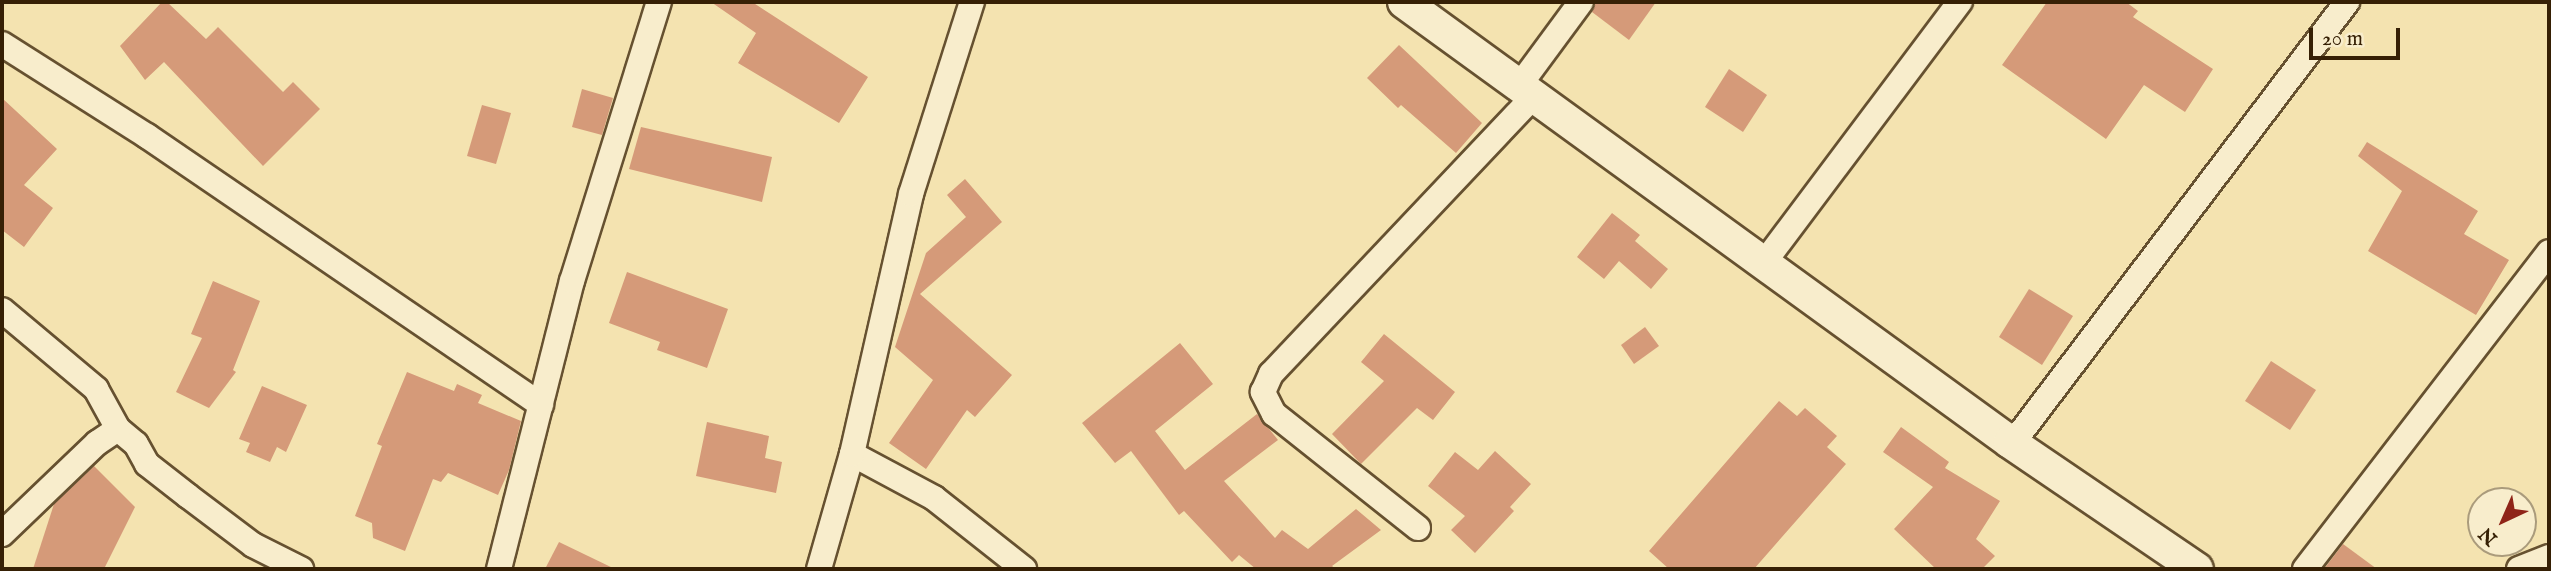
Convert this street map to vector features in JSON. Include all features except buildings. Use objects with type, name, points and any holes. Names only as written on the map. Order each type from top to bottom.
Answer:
[{"type":"street","points":[[499,569],[572,281],[659,2]]},
{"type":"street","points":[[819,569],[852,454],[911,194],[972,2]]},
{"type":"street","points":[[1404,2],[2012,444],[2197,569]]},
{"type":"street","points":[[1418,528],[1274,414],[1263,392],[1271,374],[1527,91],[1581,2]]},
{"type":"street","points":[[1763,264],[1960,2]]},
{"type":"street","points":[[2012,444],[2347,2]]},
{"type":"street","points":[[2,44],[147,136],[541,405]]},
{"type":"street","points":[[2305,569],[2549,252]]},
{"type":"street","points":[[2,310],[96,389],[118,429],[136,444],[147,464],[253,545],[301,569]]},
{"type":"street","points":[[2,534],[97,443],[118,429]]},
{"type":"street","points":[[852,454],[934,498],[1024,569]]},
{"type":"street","points":[[2519,569],[2549,557]]}]
